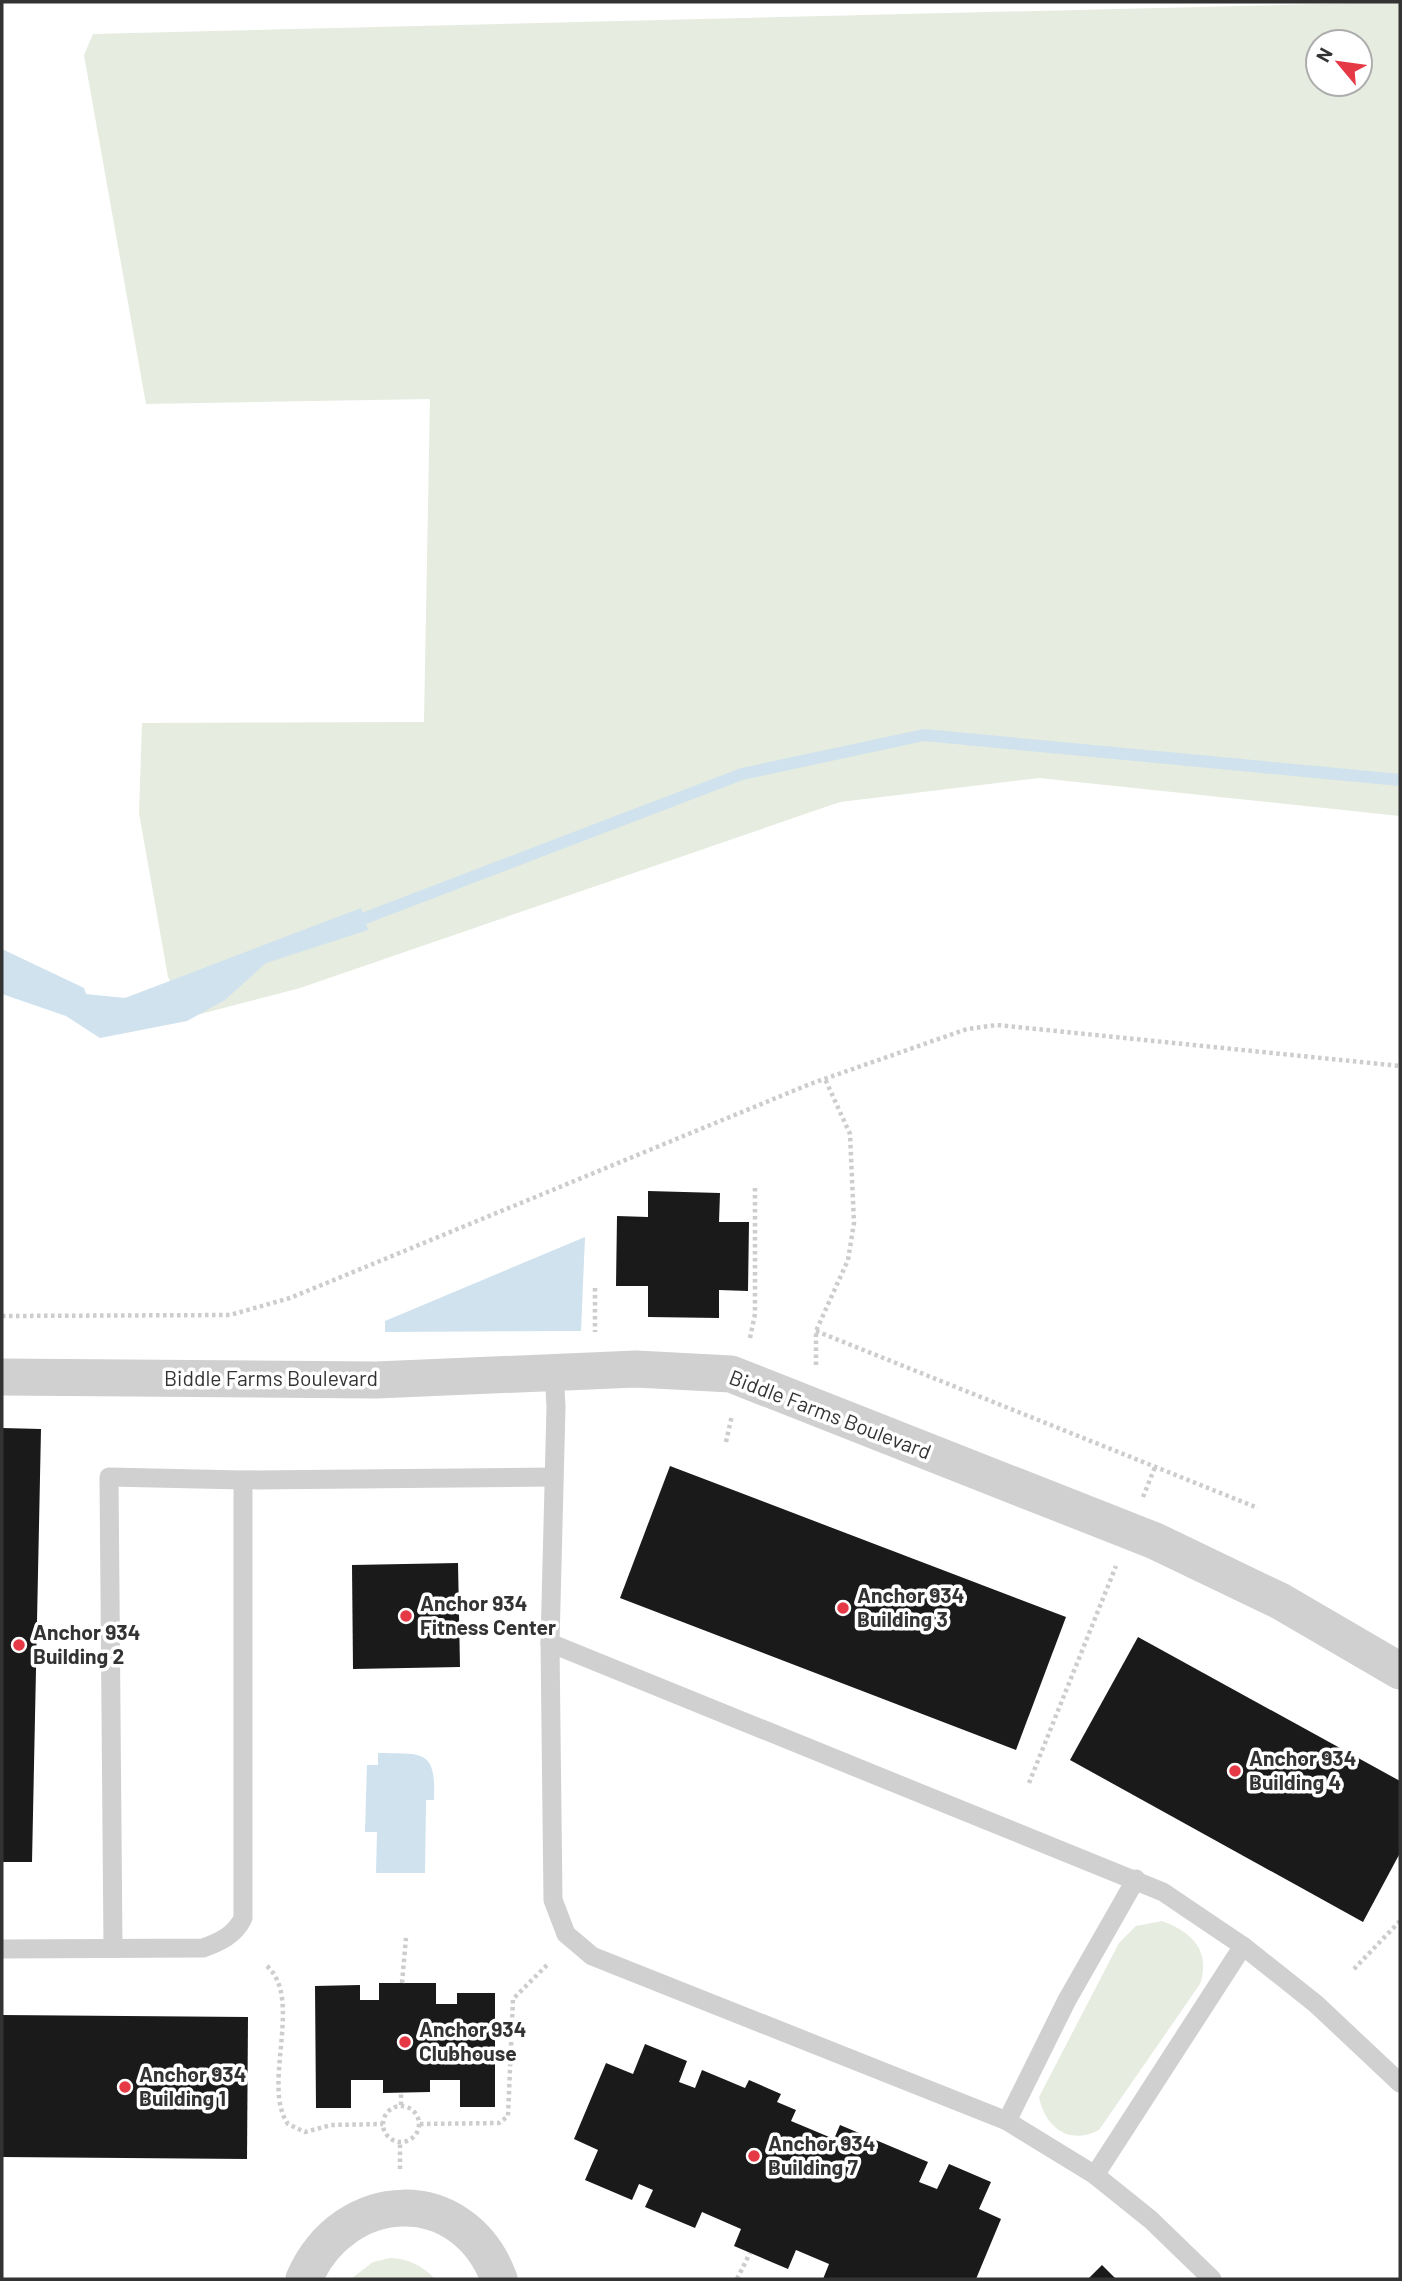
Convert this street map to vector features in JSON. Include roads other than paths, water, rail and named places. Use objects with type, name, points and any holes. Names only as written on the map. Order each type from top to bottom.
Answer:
[{"type":"street","name":"Biddle Farms Boulevard","points":[[2,1377],[376,1380],[554,1370],[689,1370],[731,1374],[1155,1541],[1280,1601],[1400,1671]]},
{"type":"street","points":[[276,2279],[307,2272],[316,2253],[340,2228],[371,2212],[405,2208],[439,2215],[470,2233],[499,2273]]},
{"type":"lane","points":[[554,1370],[550,1643],[553,1900],[566,1934],[592,1956],[1007,2121],[1095,2175],[1151,2220],[1212,2279]]},
{"type":"lane","points":[[113,1948],[109,1477],[243,1480],[553,1478]]},
{"type":"lane","points":[[2,1949],[203,1948],[233,1933],[243,1917],[243,1480]]},
{"type":"lane","points":[[550,1643],[1163,1892],[1243,1947],[1316,2004],[1400,2083]]},
{"type":"lane","points":[[1007,2121],[1067,2000],[1136,1879]]},
{"type":"lane","points":[[1095,2175],[1243,1947]]},
{"type":"water","points":[[361,908],[368,930],[266,963],[225,1000],[187,1021],[100,1038],[66,1016],[2,994],[2,949],[84,988],[86,994],[125,998]]},
{"type":"water","points":[[585,1237],[581,1331],[385,1332],[385,1321]]},
{"type":"water","points":[[378,1753],[416,1755],[424,1758],[433,1771],[434,1800],[426,1800],[425,1873],[376,1873],[377,1832],[365,1832],[367,1765],[378,1765]]},
{"type":"waterway","points":[[352,923],[742,774],[924,735],[1400,780]]},
{"type":"place","name":"Anchor 934 Building 3","points":[[843,1608]]},
{"type":"place","name":"Anchor 934 Fitness Center","points":[[406,1616]]},
{"type":"place","name":"Anchor 934 Building 2","points":[[19,1645]]},
{"type":"place","name":"Anchor 934 Building 4","points":[[1235,1771]]},
{"type":"place","name":"Anchor 934 Clubhouse","points":[[405,2042]]},
{"type":"place","name":"Anchor 934 Building 1","points":[[125,2087]]},
{"type":"place","name":"Anchor 934 Building 7","points":[[754,2156]]}]
